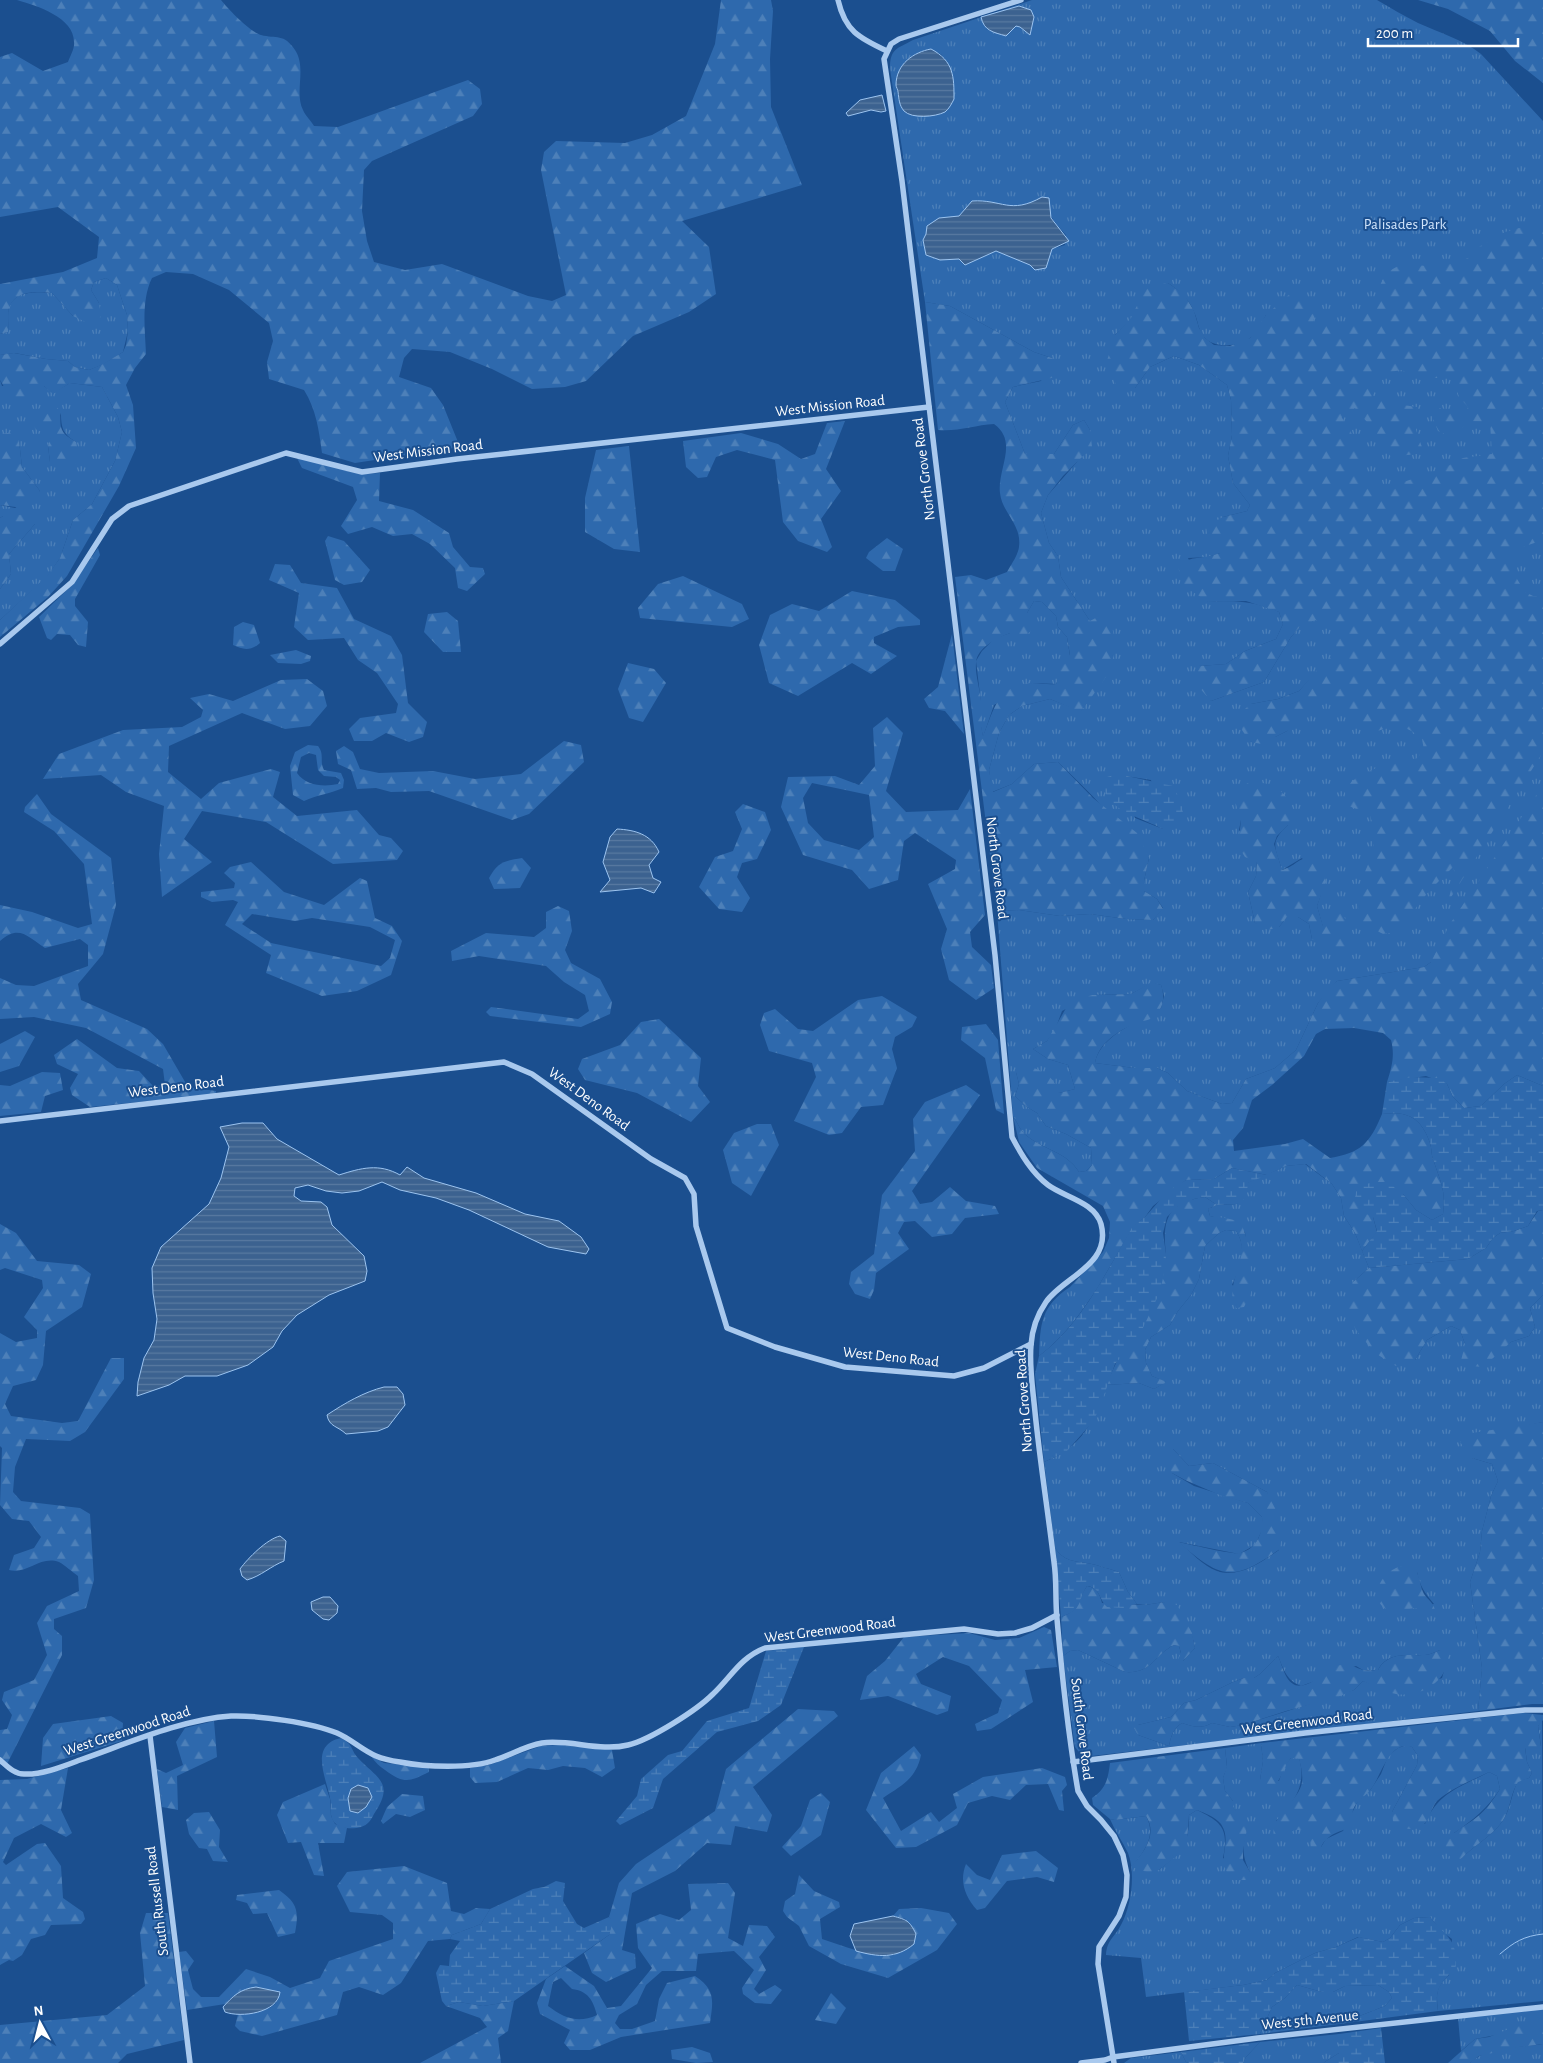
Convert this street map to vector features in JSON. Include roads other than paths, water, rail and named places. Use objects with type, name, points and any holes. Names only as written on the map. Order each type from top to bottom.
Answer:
[{"type":"street","points":[[838,0],[844,22],[853,32],[887,51],[891,44],[899,39],[1021,0]]},
{"type":"street","name":"North Grove Road","points":[[887,51],[884,59],[902,181],[995,955],[1012,1137],[1019,1151],[1033,1170],[1047,1184],[1083,1203],[1094,1212],[1101,1223],[1102,1230],[1099,1248],[1093,1260],[1084,1271],[1046,1302],[1034,1326],[1031,1344],[1031,1371],[1037,1431],[1055,1565],[1057,1615]]},
{"type":"street","name":"West Mission Road","points":[[0,644],[72,582],[112,519],[129,506],[286,453],[362,472],[457,459],[929,407]]},
{"type":"street","name":"West Deno Road","points":[[0,1121],[504,1062],[532,1074],[651,1159],[686,1178],[694,1194],[696,1226],[726,1328],[775,1347],[846,1367],[954,1376],[984,1368],[1031,1344]]},
{"type":"street","name":"West Greenwood Road","points":[[0,1760],[15,1772],[33,1773],[63,1766],[204,1719],[231,1716],[257,1716],[322,1728],[338,1734],[377,1756],[402,1762],[436,1765],[477,1764],[494,1761],[519,1750],[542,1744],[613,1747],[628,1745],[643,1740],[711,1696],[742,1661],[753,1653],[765,1648],[964,1629],[998,1634],[1015,1633],[1032,1628],[1057,1615]]},
{"type":"street","name":"South Grove Road","points":[[1057,1615],[1073,1762],[1078,1791],[1087,1806],[1102,1820],[1114,1836],[1123,1855],[1127,1875],[1126,1897],[1119,1916],[1099,1947],[1098,1964],[1113,2060]]},
{"type":"street","name":"West Greenwood Road","points":[[1073,1762],[1304,1733],[1525,1710],[1543,1710]]},
{"type":"street","name":"South Russell Road","points":[[150,1736],[190,2063]]},
{"type":"street","name":"West 5th Avenue","points":[[1081,2063],[1113,2060],[1258,2038],[1543,2007]]},
{"type":"waterway","points":[[1500,1954],[1520,1940],[1543,1934]]},
{"type":"park label","name":"Palisades Park","points":[[1405,224]]}]
